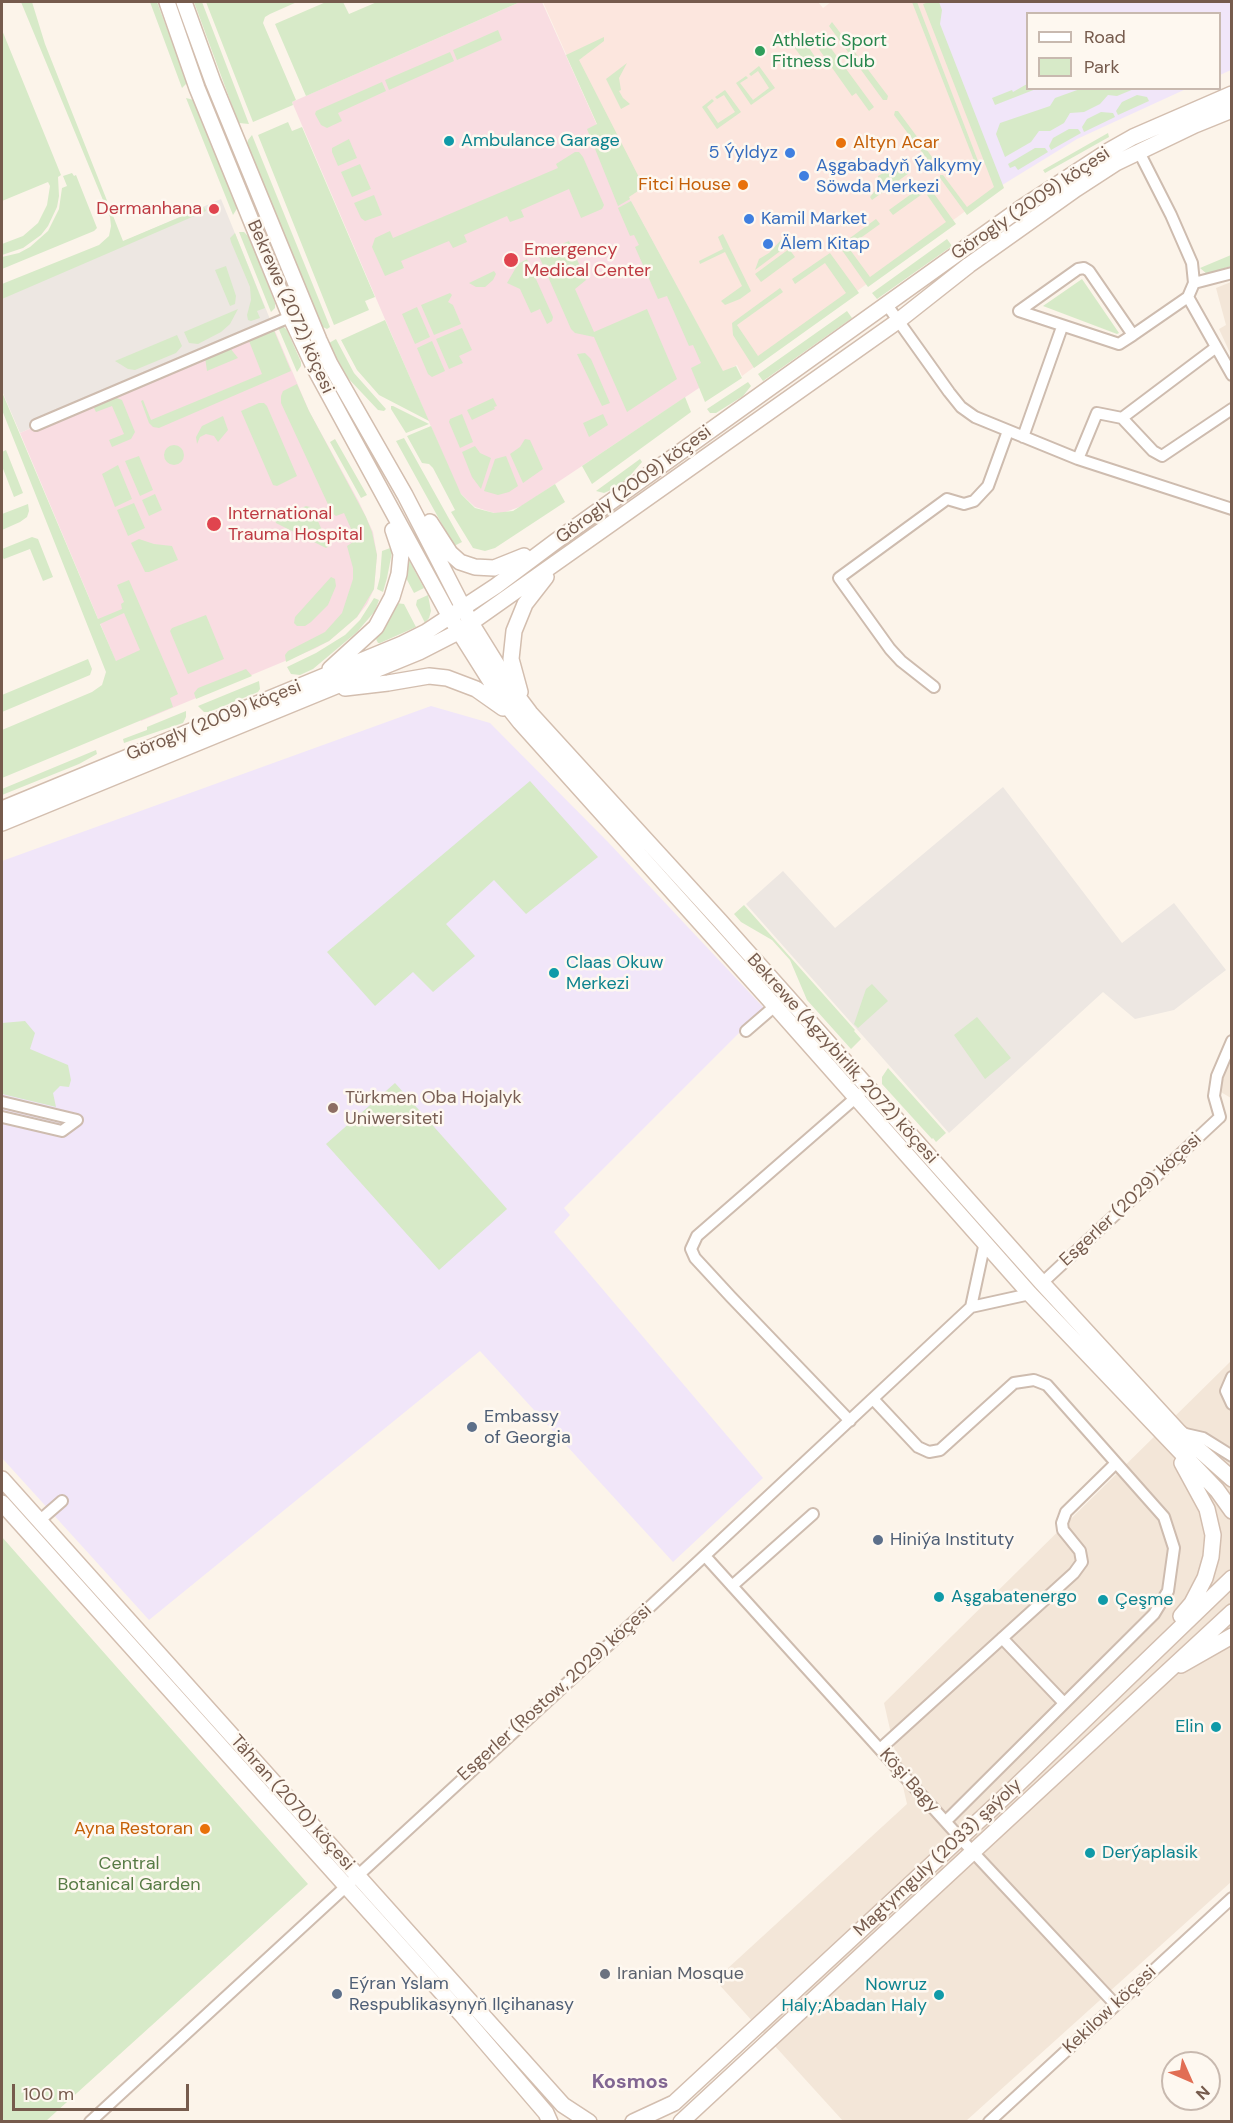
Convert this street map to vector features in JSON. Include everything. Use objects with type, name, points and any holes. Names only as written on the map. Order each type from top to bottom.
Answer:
[{"type":"main road","name":"Bekrewe (2072) köçesi","points":[[166,2],[197,88],[290,316],[315,369],[458,632]]},
{"type":"main road","name":"Bekrewe (2072) köçesi","points":[[184,2],[213,82],[306,311],[330,364],[405,495],[471,623]]},
{"type":"main road","name":"Görogly (2009) köçesi","points":[[2,823],[323,683],[413,639],[463,609],[1021,208],[1134,137],[1232,94]]},
{"type":"main road","name":"Görogly (2009) köçesi","points":[[2,809],[323,683],[419,652],[458,632],[898,321],[1038,215],[1116,163],[1232,110]]},
{"type":"main road","points":[[405,495],[426,515],[450,554],[460,562],[475,567],[494,568],[507,565],[556,541]]},
{"type":"main road","points":[[323,683],[376,627],[392,597],[399,574],[401,554],[386,501]]},
{"type":"main road","points":[[525,718],[512,667],[511,649],[514,631],[533,591],[566,554]]},
{"type":"main road","name":"Bekrewe (Agzybirlik, 2072) köçesi","points":[[471,623],[525,718],[775,1006],[861,1092],[1042,1283],[1175,1437],[1232,1511]]},
{"type":"main road","name":"Bekrewe (Agzybirlik, 2072) köçesi","points":[[458,632],[496,691],[525,718],[720,921],[1030,1294],[1175,1437],[1232,1479]]},
{"type":"main road","points":[[323,683],[388,683],[419,677],[447,678],[476,689],[525,718]]},
{"type":"main road","points":[[1145,1662],[1192,1603],[1211,1557],[1213,1535],[1206,1509],[1175,1437]]},
{"type":"main road","name":"Tähran (2070) köçesi","points":[[2,1479],[352,1881],[546,2113],[550,2121]]},
{"type":"main road","name":"Tähran (2070) köçesi","points":[[2,1503],[563,2105],[589,2121]]},
{"type":"main road","name":"Magtymguly (2033) şaýoly","points":[[633,2121],[674,2103],[960,1838],[1232,1578]]},
{"type":"main road","name":"Magtymguly (2033) şaýoly","points":[[681,2121],[1232,1612]]},
{"type":"main road","points":[[1160,1677],[1232,1636]]},
{"type":"street","points":[[1133,334],[1084,268],[1078,269],[1019,311],[1119,344],[1188,297],[1194,283],[1192,263],[1139,152]]},
{"type":"street","points":[[1194,283],[1232,273]]},
{"type":"street","points":[[1188,297],[1232,375]]},
{"type":"street","points":[[887,305],[961,407],[975,417],[1078,459],[1232,509]]},
{"type":"street","points":[[36,425],[306,311]]},
{"type":"street","points":[[1023,436],[1062,327]]},
{"type":"street","points":[[1122,418],[1215,348]]},
{"type":"street","points":[[1078,459],[1097,414],[1122,418],[1153,451],[1162,456],[1232,409]]},
{"type":"street","points":[[934,687],[901,661],[890,649],[839,578],[946,498],[964,504],[974,501],[988,486],[1008,431]]},
{"type":"street","points":[[746,1031],[775,1006]]},
{"type":"street","points":[[1226,1116],[1214,1096],[1217,1076],[1232,1041]]},
{"type":"street","points":[[850,1421],[731,1297],[691,1250],[697,1236],[861,1092]]},
{"type":"street","points":[[2,1102],[77,1120],[62,1131],[2,1118]]},
{"type":"street","name":"Esgerler (2029) köçesi","points":[[1042,1283],[1226,1116]]},
{"type":"street","points":[[985,1242],[971,1307],[1030,1294]]},
{"type":"street","name":"Esgerler (Rostow, 2029) köçesi","points":[[90,2121],[705,1556],[971,1307]]},
{"type":"street","points":[[1232,1377],[1226,1391],[1232,1404]]},
{"type":"street","points":[[873,1399],[918,1447],[929,1452],[940,1450],[1014,1383],[1034,1380],[1047,1385],[1164,1517],[1174,1548],[1168,1590],[1154,1614],[945,1821]]},
{"type":"street","points":[[1175,1437],[1203,1438],[1232,1456]]},
{"type":"street","points":[[880,1749],[1074,1573],[1082,1562],[1080,1551],[1063,1530],[1062,1523],[1066,1512],[1116,1463]]},
{"type":"street","points":[[39,1521],[63,1501]]},
{"type":"street","points":[[732,1586],[813,1514]]},
{"type":"street","name":"Köşi Bagy","points":[[705,1556],[960,1838],[1115,2004]]},
{"type":"street","points":[[1002,1638],[1064,1703]]},
{"type":"street","name":"Kekilow köçesi","points":[[988,2121],[1232,1898]]},
{"type":"shaded area","name":"Emergency Medical Center","points":[[520,2],[542,2],[630,199],[723,372],[522,506],[503,513],[494,513],[475,507],[461,494],[456,485],[292,102]]},
{"type":"shaded area","points":[[543,2],[818,2],[823,8],[831,2],[927,2],[998,187],[742,376],[737,365],[723,372],[630,199]]},
{"type":"shaded area","points":[[927,2],[1231,2],[1231,70],[1221,75],[1221,12],[1026,12],[1026,90],[1184,90],[1077,139],[999,187]]},
{"type":"shaded area","points":[[221,199],[272,324],[20,433],[2,391],[2,294]]},
{"type":"shaded area","points":[[1231,282],[1231,355],[1219,329],[1226,325],[1216,288]]},
{"type":"shaded area","name":"International Trauma Hospital","points":[[272,324],[309,411],[373,532],[377,555],[374,589],[367,604],[357,617],[329,641],[141,721],[20,433]]},
{"type":"shaded area","name":"Türkmen Oba Hojalyk Uniwersiteti","points":[[431,706],[490,723],[607,841],[764,1008],[564,1208],[570,1215],[554,1232],[763,1478],[673,1562],[480,1351],[149,1620],[2,1458],[2,861]]},
{"type":"shaded area","points":[[1003,787],[1122,943],[1174,903],[1226,970],[1174,1010],[1135,1019],[1103,992],[949,1133],[746,904],[783,871],[835,928]]},
{"type":"shaded area","points":[[1231,1057],[1231,1098],[1219,1091]]},
{"type":"shaded area","points":[[1231,1361],[1231,1882],[966,2121],[843,2121],[715,1980],[907,1804],[884,1703]]},
{"type":"green space","points":[[21,2],[32,2],[45,44],[123,241],[204,207],[206,211],[2,299],[2,284],[99,245],[109,236],[111,226],[110,217]]},
{"type":"green space","points":[[150,2],[157,2],[186,79],[186,84],[182,88]]},
{"type":"green space","points":[[194,2],[202,2],[249,124],[239,123],[237,119]]},
{"type":"green space","points":[[206,2],[297,2],[265,17],[263,23],[296,100],[292,102],[293,105],[253,122]]},
{"type":"green space","points":[[326,2],[343,2],[349,14],[377,2],[520,2],[306,96],[275,24]]},
{"type":"green space","points":[[912,2],[917,2],[978,161],[975,163]]},
{"type":"green space","points":[[939,2],[942,10],[940,24],[1004,188],[967,215],[940,175],[943,175],[967,207],[994,187],[923,4]]},
{"type":"green space","points":[[832,22],[888,96],[887,100],[883,100],[829,26]]},
{"type":"green space","points":[[2,30],[61,175],[58,177],[57,207],[48,226],[41,235],[23,248],[2,255],[2,244],[23,236],[38,223],[47,205],[50,186],[48,182],[2,201]]},
{"type":"green space","points":[[498,30],[502,40],[457,60],[453,50]]},
{"type":"green space","points":[[819,32],[874,107],[869,111],[856,93],[852,96],[811,38]]},
{"type":"green space","points":[[604,37],[604,41],[579,60],[644,187],[618,206],[587,129],[597,124],[566,55]]},
{"type":"green space","points":[[804,40],[815,57],[806,63],[794,47]]},
{"type":"green space","points":[[450,52],[454,61],[389,90],[385,80]]},
{"type":"green space","points":[[627,63],[619,78],[621,90],[619,91],[630,104],[621,109],[606,79]]},
{"type":"green space","points":[[759,66],[775,88],[751,105],[736,83],[746,76],[748,78],[740,83],[753,100],[769,88],[758,71],[751,76],[749,74]]},
{"type":"green space","points":[[382,82],[386,91],[338,113],[342,121],[327,128],[321,125],[315,114],[316,111]]},
{"type":"green space","points":[[1026,85],[1026,90],[1033,90],[995,105],[992,98],[1012,90],[1013,92]]},
{"type":"green space","points":[[725,90],[741,112],[717,129],[702,107],[712,99],[714,101],[707,107],[718,123],[735,112],[724,95],[717,99],[715,97]]},
{"type":"green space","points":[[1077,90],[1132,90],[1117,96],[1108,95],[1100,104],[1084,112],[1070,113],[1064,123],[1050,131],[1039,131],[1031,142],[1005,157],[996,134],[1000,123],[1050,106],[1055,98]]},
{"type":"green space","points":[[1137,95],[1147,97],[1149,101],[1118,115],[1116,111],[1122,102]]},
{"type":"green space","points":[[186,98],[194,100],[238,207],[233,215]]},
{"type":"green space","points":[[895,111],[898,111],[932,157],[931,161],[894,115]]},
{"type":"green space","points":[[1101,112],[1113,113],[1115,117],[1084,132],[1082,127],[1087,119]]},
{"type":"green space","points":[[288,122],[292,131],[302,127],[375,297],[365,301],[369,310],[334,325],[258,135]]},
{"type":"green space","points":[[1069,129],[1078,129],[1081,133],[1051,150],[1049,146],[1053,138]]},
{"type":"green space","points":[[1108,133],[1109,137],[1045,173],[1043,170]]},
{"type":"green space","points":[[252,135],[330,327],[327,329],[321,326],[247,144]]},
{"type":"green space","points":[[349,139],[357,158],[338,166],[332,148]]},
{"type":"green space","points":[[1035,148],[1045,148],[1048,152],[1018,170],[1015,166],[1010,168],[1008,164]]},
{"type":"green space","points":[[575,152],[579,152],[583,157],[604,205],[602,209],[581,218],[569,189],[521,210],[524,217],[510,222],[507,216],[464,235],[467,242],[453,248],[449,241],[401,261],[404,268],[385,276],[372,247],[375,238],[390,231],[393,238],[558,168],[556,164]]},
{"type":"green space","points":[[901,162],[909,173],[872,200],[870,197],[878,187],[878,176]]},
{"type":"green space","points":[[360,164],[371,189],[352,197],[341,172]]},
{"type":"green space","points":[[72,173],[76,175],[97,228],[2,269],[2,257],[19,253],[30,247],[48,231],[59,209],[62,188],[67,186],[63,176]]},
{"type":"green space","points":[[924,188],[932,191],[956,224],[868,287],[839,246],[876,219],[880,224],[848,247],[870,277],[946,222],[925,192],[893,215],[889,210],[914,192]]},
{"type":"green space","points":[[374,195],[382,215],[365,221],[361,218],[354,203]]},
{"type":"green space","points":[[631,201],[723,371],[736,366],[742,378],[705,402],[691,368],[701,363],[693,345],[689,346],[667,296],[658,299],[635,247],[639,245],[634,235],[630,236],[618,208]]},
{"type":"green space","points":[[239,232],[244,232],[249,237],[275,303],[275,308],[271,312]]},
{"type":"green space","points":[[235,233],[265,308],[257,311],[260,318],[251,321],[248,320],[247,315],[251,300],[250,287],[230,238]]},
{"type":"green space","points":[[723,234],[751,291],[740,299],[725,305],[721,301],[742,286],[725,252],[700,264],[699,261],[723,249],[718,237]]},
{"type":"green space","points":[[782,239],[787,246],[755,270],[759,259],[769,253]]},
{"type":"green space","points":[[947,239],[952,246],[877,299],[872,293]]},
{"type":"green space","points":[[569,241],[586,280],[575,289],[594,332],[647,309],[677,379],[627,412],[594,337],[575,333],[571,329],[538,254]]},
{"type":"green space","points":[[789,249],[795,257],[761,282],[755,274]]},
{"type":"green space","points":[[830,253],[859,293],[754,368],[733,335],[732,323],[780,288],[783,292],[737,325],[758,356],[846,293],[825,263],[795,284],[792,279]]},
{"type":"green space","points":[[1231,255],[1231,266],[1207,274],[1200,268]]},
{"type":"green space","points":[[527,259],[553,317],[552,321],[547,324],[540,309],[531,313],[520,289],[507,283],[518,264]]},
{"type":"green space","points":[[226,266],[236,296],[235,304],[230,306],[215,270]]},
{"type":"green space","points":[[494,271],[496,274],[493,280],[485,287],[476,287],[469,283]]},
{"type":"green space","points":[[1082,279],[1119,333],[1043,306]]},
{"type":"green space","points":[[450,293],[452,295],[448,302],[453,305],[461,324],[434,335],[421,305]]},
{"type":"green space","points":[[417,307],[430,337],[415,344],[402,314]]},
{"type":"green space","points":[[238,309],[230,324],[221,332],[198,344],[189,343],[184,332]]},
{"type":"green space","points":[[847,311],[852,318],[763,381],[758,374]]},
{"type":"green space","points":[[385,320],[429,421],[379,395],[357,370],[341,340]]},
{"type":"green space","points":[[277,325],[287,330],[301,362],[297,372]]},
{"type":"green space","points":[[273,328],[291,371],[159,428],[149,423],[141,401],[143,400],[151,420],[262,374],[249,341]]},
{"type":"green space","points":[[462,328],[472,350],[459,356],[463,363],[449,369],[436,339]]},
{"type":"green space","points":[[177,335],[182,346],[176,353],[135,370],[128,369],[115,361]]},
{"type":"green space","points":[[336,339],[354,373],[386,409],[384,411],[378,410],[346,376],[329,343]]},
{"type":"green space","points":[[432,341],[445,371],[432,377],[428,374],[417,348]]},
{"type":"green space","points":[[230,348],[238,358],[207,371],[205,357]]},
{"type":"green space","points":[[585,353],[591,359],[610,403],[602,406],[577,354]]},
{"type":"green space","points":[[748,382],[751,386],[743,396],[716,413],[710,413],[707,409]]},
{"type":"green space","points":[[297,384],[366,517],[377,555],[374,589],[357,617],[329,641],[286,662],[285,655],[288,651],[325,632],[342,613],[353,579],[353,568],[347,546],[356,540],[344,513],[336,516],[332,513],[281,403],[283,391]]},
{"type":"green space","points":[[2,392],[98,619],[122,609],[121,604],[124,602],[117,585],[129,580],[178,694],[170,698],[173,707],[2,778],[2,730],[92,692],[102,685],[106,672],[2,410]],"holes":[[[124,613],[140,650],[116,661],[100,624]]]},
{"type":"green space","points":[[114,397],[122,400],[135,432],[131,439],[112,447],[109,440],[124,434],[112,406],[96,412],[93,406]]},
{"type":"green space","points":[[685,397],[691,412],[592,484],[582,466]]},
{"type":"green space","points":[[493,398],[497,406],[494,407],[495,409],[472,420],[467,410]]},
{"type":"green space","points":[[259,403],[267,406],[297,476],[277,486],[273,485],[241,411]]},
{"type":"green space","points":[[391,406],[393,406],[429,424],[406,433]]},
{"type":"green space","points":[[462,414],[473,442],[460,448],[449,422],[450,419]]},
{"type":"green space","points":[[603,414],[608,425],[589,437],[583,423]]},
{"type":"green space","points":[[223,416],[228,430],[218,442],[214,436],[206,434],[200,437],[197,444],[196,437],[202,426]]},
{"type":"green space","points":[[431,426],[461,494],[475,508],[494,513],[513,511],[555,484],[565,502],[495,548],[485,551],[473,548],[451,512],[455,510],[433,468],[429,464],[422,463],[407,436]]},
{"type":"green space","points":[[404,438],[462,542],[454,546],[396,441]]},
{"type":"green space","points":[[335,439],[367,495],[361,498],[330,442]]},
{"type":"green space","points":[[525,439],[530,440],[543,469],[523,483],[510,454],[520,447]]},
{"type":"green space","points":[[174,445],[181,448],[184,455],[181,462],[174,465],[167,462],[164,455],[167,448]]},
{"type":"green space","points":[[475,446],[480,453],[491,458],[481,489],[472,477],[462,452]]},
{"type":"green space","points":[[6,450],[23,493],[14,497],[2,466],[2,452]]},
{"type":"green space","points":[[139,456],[153,490],[140,496],[125,461]]},
{"type":"green space","points":[[506,456],[518,486],[498,495],[484,491],[495,459]]},
{"type":"green space","points":[[640,459],[642,462],[627,479],[604,493],[596,491]]},
{"type":"green space","points":[[118,465],[132,499],[115,507],[102,474]]},
{"type":"green space","points":[[155,494],[162,510],[149,516],[142,500]]},
{"type":"green space","points":[[134,503],[145,528],[128,536],[117,510]]},
{"type":"green space","points":[[28,504],[27,517],[2,530],[2,514]]},
{"type":"green space","points":[[306,506],[313,510],[329,546],[326,548],[276,523],[275,520]]},
{"type":"green space","points":[[32,537],[38,539],[53,577],[43,581],[30,549],[4,559],[2,557],[2,549]]},
{"type":"green space","points":[[139,539],[172,546],[178,560],[145,572],[131,543]]},
{"type":"green space","points":[[393,547],[383,592],[377,589],[382,551]]},
{"type":"green space","points":[[407,561],[410,562],[424,588],[414,593],[405,576]]},
{"type":"green space","points":[[331,577],[335,579],[336,586],[328,605],[311,622],[305,626],[297,626],[294,623],[295,617]]},
{"type":"green space","points":[[428,595],[431,611],[425,623],[416,605],[417,600]]},
{"type":"green space","points":[[374,598],[379,600],[375,611],[357,632],[313,669],[300,675],[291,674],[287,667],[345,635],[360,620]]},
{"type":"green space","points":[[396,603],[404,604],[416,627],[378,643],[376,639]]},
{"type":"green space","points":[[206,615],[224,659],[188,674],[170,631],[172,628]]},
{"type":"green space","points":[[88,659],[92,669],[90,675],[2,712],[2,695]]},
{"type":"green space","points":[[246,669],[252,676],[196,699],[194,693],[198,688]]},
{"type":"green space","points":[[259,681],[258,692],[209,712],[204,712],[198,706]]},
{"type":"green space","points":[[186,711],[183,723],[124,743],[123,739]]},
{"type":"green space","points":[[96,750],[97,754],[79,764],[2,795],[2,789]]},
{"type":"green space","points":[[530,781],[598,857],[526,914],[494,880],[446,924],[475,956],[433,992],[413,972],[375,1006],[327,952]]},
{"type":"green space","points":[[744,905],[855,1030],[861,1039],[851,1049],[807,1000],[790,960],[772,940],[741,922],[734,914]]},
{"type":"green space","points":[[872,984],[888,1001],[858,1028],[854,1024],[866,989]]},
{"type":"green space","points":[[977,1017],[1011,1058],[985,1079],[954,1035]]},
{"type":"green space","points":[[25,1021],[35,1033],[30,1049],[68,1065],[71,1080],[69,1087],[60,1086],[53,1093],[56,1107],[2,1094],[2,1023]]},
{"type":"green space","points":[[888,1068],[946,1133],[936,1142],[882,1084],[882,1077]]},
{"type":"green space","points":[[395,1083],[507,1209],[439,1270],[326,1144]]},
{"type":"green space","name":"Central Botanical Garden","points":[[2,1537],[308,1884],[46,2121],[2,2121]]},
{"type":"place","name":"Athletic Sport Fitness Club","points":[[760,51]]},
{"type":"place","name":"Ambulance Garage","points":[[449,141]]},
{"type":"place","name":"Altyn Acar","points":[[841,143]]},
{"type":"place","name":"5 Ýyldyz","points":[[790,153]]},
{"type":"place","name":"Aşgabadyň Ýalkymy Söwda Merkezi","points":[[804,176]]},
{"type":"place","name":"Fitci House","points":[[743,185]]},
{"type":"place","name":"Dermanhana","points":[[214,209]]},
{"type":"place","name":"Kamil Market","points":[[749,219]]},
{"type":"place","name":"Älem Kitap","points":[[768,244]]},
{"type":"place","name":"Emergency Medical Center","points":[[511,260]]},
{"type":"place","name":"International Trauma Hospital","points":[[214,524]]},
{"type":"place","name":"Claas Okuw Merkezi","points":[[554,973]]},
{"type":"place","name":"Türkmen Oba Hojalyk Uniwersiteti","points":[[333,1108]]},
{"type":"place","name":"Embassy of Georgia","points":[[472,1427]]},
{"type":"place","name":"Hiniýa Instituty","points":[[878,1540]]},
{"type":"place","name":"Aşgabatenergo","points":[[939,1597]]},
{"type":"place","name":"Çeşme","points":[[1103,1600]]},
{"type":"place","name":"Elin","points":[[1216,1727]]},
{"type":"place","name":"Ayna Restoran","points":[[205,1829]]},
{"type":"place","name":"Derýaplasik","points":[[1090,1853]]},
{"type":"place","name":"Iranian Mosque","points":[[605,1974]]},
{"type":"place","name":"Eýran Yslam Respublikasynyň Ilçihanasy","points":[[337,1994]]},
{"type":"place","name":"Nowruz Haly;Abadan Haly","points":[[939,1995]]},
{"type":"district","name":"Kosmos","points":[[630,2083]]}]
